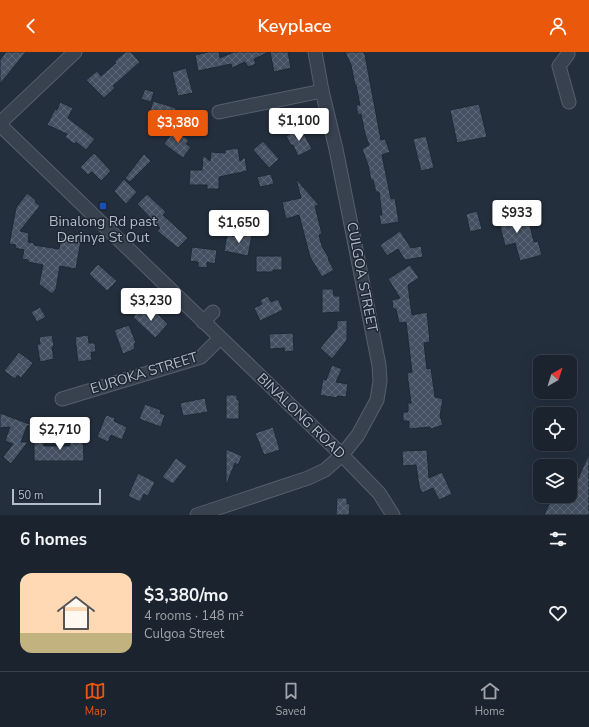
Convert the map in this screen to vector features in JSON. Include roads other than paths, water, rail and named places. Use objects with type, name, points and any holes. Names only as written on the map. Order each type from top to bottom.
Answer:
[{"type":"street","points":[[0,124],[75,52]]},
{"type":"street","name":"CULGOA STREET","points":[[197,515],[308,478],[325,470],[342,455],[358,435],[377,400],[380,370],[338,157],[322,91],[315,52]]},
{"type":"street","points":[[568,52],[559,66],[568,102]]},
{"type":"street","points":[[219,112],[322,91]]},
{"type":"street","name":"BINALONG ROAD","points":[[0,124],[342,455],[379,493],[393,515]]},
{"type":"street","points":[[203,322],[213,312]]},
{"type":"street","name":"EUROKA STREET","points":[[62,399],[201,357],[220,338]]},
{"type":"place","name":"Binalong Rd past Derinya St Out","points":[[103,206]]}]
